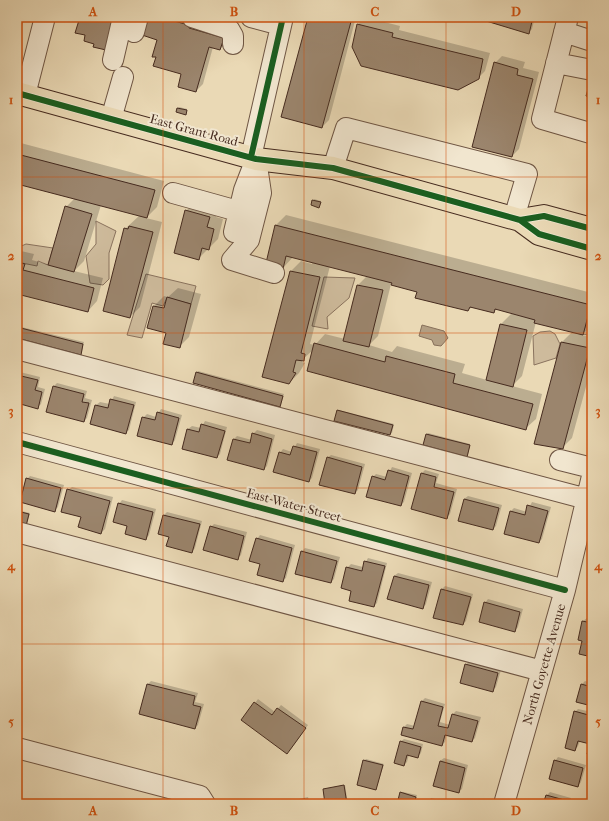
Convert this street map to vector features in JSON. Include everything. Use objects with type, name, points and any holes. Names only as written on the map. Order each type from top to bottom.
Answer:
[{"type":"main road","name":"East Grant Road","points":[[20,94],[253,158],[333,168],[517,219],[539,234],[592,249]]},
{"type":"main road","name":"East Grant Road","points":[[517,219],[544,216],[592,229]]},
{"type":"street","points":[[20,94],[45,17]]},
{"type":"street","points":[[192,17],[229,29],[233,44]]},
{"type":"street","points":[[234,232],[261,193],[253,158],[282,21],[251,17]]},
{"type":"street","points":[[113,60],[132,22]]},
{"type":"street","points":[[590,133],[542,119],[566,25],[592,41]]},
{"type":"street","points":[[556,63],[592,70]]},
{"type":"street","points":[[111,119],[123,77]]},
{"type":"street","points":[[333,168],[346,128],[527,174],[517,219]]},
{"type":"street","points":[[173,193],[247,214]]},
{"type":"street","points":[[247,214],[249,240],[232,260],[274,273]]},
{"type":"street","points":[[17,349],[586,499]]},
{"type":"street","name":"East Water Street","points":[[17,442],[565,590]]},
{"type":"street","points":[[560,460],[592,468]]},
{"type":"street","name":"North Goyette Avenue","points":[[504,804],[565,590],[592,476]]},
{"type":"street","points":[[17,532],[542,671]]},
{"type":"street","points":[[17,748],[200,796],[205,804]]},
{"type":"shaded area","points":[[96,221],[116,231],[109,253],[109,279],[103,285],[90,283],[86,256],[96,244]]},
{"type":"shaded area","points":[[26,244],[53,248],[48,265],[38,261],[37,266],[17,262],[17,248]]},
{"type":"shaded area","points":[[146,274],[196,286],[191,304],[167,298],[163,306],[152,303],[142,338],[127,335]]},
{"type":"shaded area","points":[[324,277],[355,278],[349,298],[327,317],[328,329],[312,326]]},
{"type":"shaded area","points":[[592,302],[592,336],[583,334]]},
{"type":"shaded area","points":[[422,325],[444,331],[448,338],[441,346],[434,345],[432,340],[419,336]]},
{"type":"shaded area","points":[[550,331],[555,334],[560,344],[556,358],[534,365],[533,336],[540,332]]},
{"type":"building","points":[[17,17],[22,17],[17,33]]},
{"type":"building","points":[[80,17],[114,17],[106,50],[93,47],[94,44],[84,41],[85,35],[75,33]]},
{"type":"building","points":[[147,17],[159,17],[189,25],[189,28],[224,38],[220,50],[209,47],[196,92],[178,87],[181,74],[153,66],[156,57],[152,57],[157,40],[142,35]]},
{"type":"building","points":[[308,17],[352,18],[322,128],[281,117]]},
{"type":"building","points":[[473,17],[533,17],[529,34]]},
{"type":"building","points":[[357,24],[393,33],[392,37],[483,59],[479,79],[458,90],[361,66],[352,47]]},
{"type":"building","points":[[494,62],[518,69],[517,75],[533,79],[512,157],[472,147]]},
{"type":"building","points":[[590,82],[592,83],[592,98],[586,96]]},
{"type":"building","points":[[177,108],[187,110],[186,115],[176,112]]},
{"type":"building","points":[[17,154],[155,190],[147,218],[17,184]]},
{"type":"building","points":[[312,200],[321,202],[319,208],[311,205]]},
{"type":"building","points":[[65,206],[92,214],[74,272],[48,265]]},
{"type":"building","points":[[185,210],[210,217],[207,227],[214,229],[209,250],[202,248],[199,260],[174,253]]},
{"type":"building","points":[[275,225],[591,305],[583,335],[534,323],[535,320],[495,309],[494,313],[470,307],[468,311],[415,298],[417,292],[391,285],[392,283],[286,256],[283,269],[269,265],[266,263]]},
{"type":"building","points":[[129,226],[153,232],[130,318],[103,311],[124,228],[128,229]]},
{"type":"building","points":[[17,262],[25,264],[23,270],[94,288],[88,312],[17,294]]},
{"type":"building","points":[[290,271],[320,277],[301,353],[305,354],[304,361],[296,360],[293,372],[296,373],[289,384],[262,377]]},
{"type":"building","points":[[357,285],[383,290],[369,347],[343,341]]},
{"type":"building","points":[[167,297],[191,304],[180,348],[163,344],[166,333],[147,328],[153,306],[164,308]]},
{"type":"building","points":[[500,324],[527,330],[513,387],[486,380]]},
{"type":"building","points":[[17,327],[83,344],[81,355],[17,338]]},
{"type":"building","points":[[561,342],[590,348],[563,449],[534,444]]},
{"type":"building","points":[[314,343],[385,362],[386,356],[455,374],[453,383],[533,404],[526,430],[307,371]]},
{"type":"building","points":[[196,372],[283,396],[280,407],[193,383]]},
{"type":"building","points":[[17,375],[38,380],[35,390],[42,392],[38,409],[17,403]]},
{"type":"building","points":[[53,386],[84,394],[82,402],[89,403],[84,422],[46,412]]},
{"type":"building","points":[[110,399],[134,405],[126,434],[90,424],[95,405],[108,408]]},
{"type":"building","points":[[337,410],[393,425],[390,435],[334,421]]},
{"type":"building","points":[[157,412],[179,418],[172,445],[137,436],[142,417],[155,420]]},
{"type":"building","points":[[201,424],[225,431],[217,458],[182,449],[187,429],[199,432]]},
{"type":"building","points":[[252,433],[272,439],[264,470],[227,460],[233,439],[250,443]]},
{"type":"building","points":[[426,434],[470,445],[467,457],[423,445]]},
{"type":"building","points":[[293,446],[317,452],[309,482],[273,472],[279,452],[290,455]]},
{"type":"building","points":[[327,457],[362,467],[355,494],[319,485]]},
{"type":"building","points":[[388,470],[409,476],[401,506],[366,497],[372,476],[385,480]]},
{"type":"building","points":[[421,473],[436,477],[434,487],[454,492],[447,519],[411,509]]},
{"type":"building","points":[[26,478],[61,488],[55,512],[20,502]]},
{"type":"building","points":[[67,489],[110,501],[101,534],[78,527],[81,517],[61,512]]},
{"type":"building","points":[[464,499],[499,508],[493,530],[458,521]]},
{"type":"building","points":[[118,503],[153,512],[146,540],[125,534],[127,526],[113,522]]},
{"type":"building","points":[[527,505],[548,511],[539,543],[504,534],[510,511],[525,515]]},
{"type":"building","points":[[17,511],[29,514],[25,530],[17,528]]},
{"type":"building","points":[[163,515],[200,524],[192,553],[166,546],[169,537],[158,534]]},
{"type":"building","points":[[210,526],[244,536],[238,560],[203,550]]},
{"type":"building","points":[[256,538],[292,548],[283,582],[257,575],[260,564],[249,561]]},
{"type":"building","points":[[301,551],[337,561],[331,583],[295,574]]},
{"type":"building","points":[[364,561],[385,566],[374,607],[349,601],[351,591],[341,588],[346,567],[362,571]]},
{"type":"building","points":[[394,576],[429,585],[423,609],[387,599]]},
{"type":"building","points":[[441,589],[471,597],[463,625],[433,618]]},
{"type":"building","points":[[484,602],[520,612],[515,632],[479,622]]},
{"type":"building","points":[[582,621],[592,623],[592,657],[579,654],[582,641],[578,640]]},
{"type":"building","points":[[465,664],[498,673],[493,692],[460,683]]},
{"type":"building","points":[[147,684],[195,696],[193,705],[201,707],[195,729],[139,714]]},
{"type":"building","points":[[581,684],[592,687],[592,706],[576,702]]},
{"type":"building","points":[[421,701],[443,707],[438,726],[448,728],[452,714],[478,721],[472,742],[445,735],[442,746],[401,735],[403,727],[413,729]]},
{"type":"building","points":[[254,702],[272,715],[277,708],[306,728],[287,754],[241,720]]},
{"type":"building","points":[[574,711],[592,716],[592,755],[587,754],[590,744],[578,741],[575,751],[565,748]]},
{"type":"building","points":[[400,741],[421,747],[418,758],[407,755],[404,766],[394,763]]},
{"type":"building","points":[[363,760],[383,765],[376,790],[357,785]]},
{"type":"building","points":[[554,760],[583,768],[578,787],[549,779]]},
{"type":"building","points":[[440,761],[465,768],[459,793],[433,786]]},
{"type":"building","points":[[344,785],[347,804],[325,804],[323,789]]},
{"type":"building","points":[[400,792],[416,797],[414,804],[397,804]]},
{"type":"building","points":[[546,795],[568,801],[568,804],[543,804]]},
{"type":"building","points":[[305,799],[306,804],[283,804]]},
{"type":"building","points":[[427,801],[440,804],[426,804]]},
{"type":"cycle path","points":[[251,157],[283,17]]},
{"type":"cycle path","points":[[17,93],[256,159],[333,168],[520,220],[539,234],[592,249]]},
{"type":"cycle path","points":[[520,220],[544,216],[592,229]]},
{"type":"cycle path","points":[[17,442],[565,590]]}]
